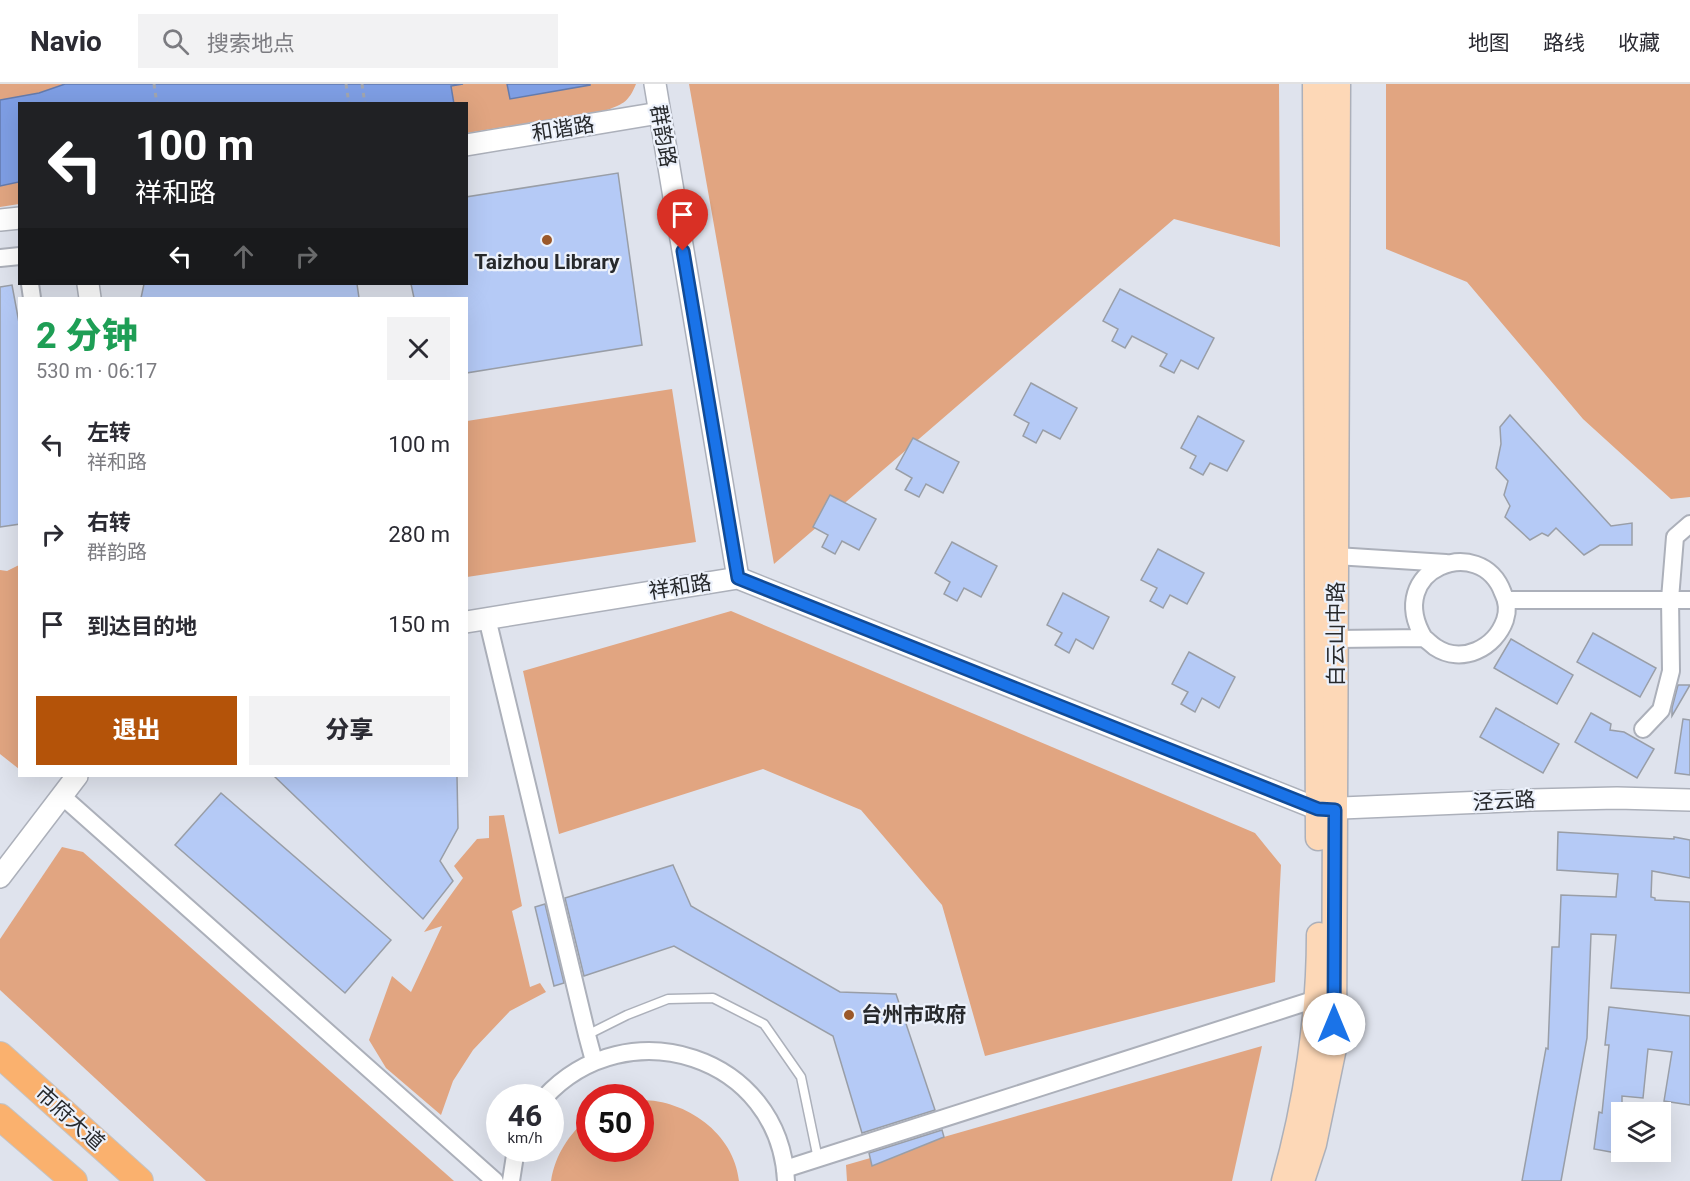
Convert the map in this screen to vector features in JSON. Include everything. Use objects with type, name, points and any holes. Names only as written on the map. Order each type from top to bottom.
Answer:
[{"type":"main road","name":"白云山中路","points":[[1302,1181],[1314,1144],[1334,1048],[1327,809],[1315,84]]},
{"type":"main road","name":"白云山中路","points":[[1284,1181],[1313,1042],[1336,639],[1338,84]]},
{"type":"main road","name":"市府大道","points":[[0,1055],[140,1181]]},
{"type":"main road","points":[[0,1117],[74,1181]]},
{"type":"street","name":"群韵路","points":[[655,84],[738,578]]},
{"type":"street","name":"和谐路","points":[[468,145],[659,113]]},
{"type":"street","points":[[0,220],[18,218]]},
{"type":"street","points":[[0,258],[18,256]]},
{"type":"street","points":[[1643,729],[1661,710],[1671,671],[1670,599],[1676,537],[1690,524]]},
{"type":"street","points":[[1336,556],[1447,563],[1463,561],[1478,565],[1491,573],[1501,585],[1506,600],[1506,615],[1502,629],[1493,641],[1480,650],[1466,654],[1450,653],[1436,648],[1424,638],[1416,624],[1413,609],[1422,580],[1433,570],[1447,563]]},
{"type":"street","name":"祥和路","points":[[477,620],[738,578],[1327,809]]},
{"type":"street","points":[[1506,600],[1690,600]]},
{"type":"street","points":[[477,620],[594,1061]]},
{"type":"street","points":[[1336,639],[1424,638]]},
{"type":"street","points":[[0,877],[76,777]]},
{"type":"street","points":[[62,796],[495,1181]]},
{"type":"street","name":"泾云路","points":[[1327,809],[1541,799],[1690,800]]},
{"type":"street","points":[[558,1084],[573,1072],[594,1061],[618,1053],[643,1050],[693,1057],[737,1082],[760,1107],[780,1144],[786,1175],[818,1159],[1316,999]]},
{"type":"street","points":[[511,1181],[513,1162]]},
{"type":"lane","points":[[586,1035],[627,1015],[668,999],[713,998],[764,1024],[801,1077],[818,1159]]},
{"type":"path","points":[[154,84],[157,102]]},
{"type":"path","points":[[346,84],[349,102]]},
{"type":"path","points":[[362,84],[365,102]]},
{"type":"shaded area","points":[[0,84],[636,84],[625,101],[607,110],[468,133],[468,102],[18,102],[18,204],[0,207]]},
{"type":"shaded area","points":[[689,84],[1279,84],[1280,247],[1174,219],[774,564]]},
{"type":"shaded area","points":[[1386,84],[1690,84],[1690,497],[1671,499],[1583,419],[1467,282],[1386,249]]},
{"type":"shaded area","points":[[672,389],[696,542],[468,577],[468,421]]},
{"type":"shaded area","points":[[18,566],[18,768],[0,754],[0,570],[7,571]]},
{"type":"shaded area","points":[[731,611],[1255,833],[1281,865],[1275,982],[985,1056],[942,905],[861,810],[763,769],[559,834],[523,671]]},
{"type":"shaded area","points":[[504,815],[522,906],[512,911],[530,987],[540,983],[546,992],[510,1011],[473,1050],[453,1081],[441,1115],[386,1068],[369,1040],[392,976],[411,992],[442,926],[424,932],[463,878],[454,866],[477,839],[489,838],[489,816]]},
{"type":"shaded area","points":[[62,847],[83,852],[454,1181],[206,1181],[0,990],[0,939]]},
{"type":"shaded area","points":[[1262,1046],[1232,1181],[847,1181],[846,1165]]},
{"type":"shaded area","points":[[654,1102],[675,1106],[705,1122],[718,1134],[728,1148],[739,1181],[551,1181],[556,1162],[564,1162],[564,1146],[575,1131],[576,1162],[654,1162]]},
{"type":"water","points":[[65,84],[463,84],[451,86],[454,102],[18,102],[18,182],[0,186],[0,100],[39,93]]},
{"type":"water","points":[[507,84],[590,84],[590,85],[510,99]]},
{"type":"building","name":"Taizhou Library","points":[[618,173],[642,345],[468,373],[468,297],[414,297],[411,285],[468,285],[468,197]]},
{"type":"building","points":[[12,285],[18,317],[18,524],[0,527],[0,287]]},
{"type":"building","points":[[144,285],[357,285],[359,297],[141,297]]},
{"type":"building","points":[[1120,289],[1214,338],[1198,369],[1181,360],[1174,373],[1160,366],[1167,354],[1132,336],[1125,348],[1112,341],[1118,329],[1103,321]]},
{"type":"building","points":[[1031,383],[1077,408],[1060,439],[1043,430],[1036,443],[1023,436],[1029,423],[1014,415]]},
{"type":"building","points":[[1510,415],[1611,526],[1632,523],[1632,545],[1600,545],[1584,555],[1556,528],[1548,536],[1542,533],[1530,540],[1505,517],[1510,506],[1504,495],[1508,481],[1496,468],[1501,444],[1500,427]]},
{"type":"building","points":[[1198,416],[1244,441],[1227,471],[1210,463],[1203,475],[1190,468],[1196,456],[1181,448]]},
{"type":"building","points":[[913,438],[959,462],[943,493],[926,484],[919,497],[905,490],[912,478],[896,469]]},
{"type":"building","points":[[830,495],[876,519],[859,550],[842,541],[835,554],[822,547],[828,535],[813,527]]},
{"type":"building","points":[[952,542],[997,566],[981,597],[964,588],[957,601],[944,594],[950,582],[935,573]]},
{"type":"building","points":[[1158,549],[1204,573],[1187,604],[1170,595],[1163,608],[1150,601],[1157,588],[1141,580]]},
{"type":"building","points":[[1063,593],[1109,617],[1093,649],[1076,639],[1069,653],[1055,645],[1062,633],[1047,625]]},
{"type":"building","points":[[1593,633],[1656,668],[1640,697],[1577,662]]},
{"type":"building","points":[[1511,639],[1573,675],[1557,704],[1494,668]]},
{"type":"building","points":[[1189,652],[1235,677],[1219,708],[1202,698],[1195,712],[1181,704],[1188,692],[1172,684]]},
{"type":"building","points":[[1678,685],[1690,685],[1672,716],[1672,708]]},
{"type":"building","points":[[1496,708],[1559,744],[1543,773],[1480,737]]},
{"type":"building","points":[[1591,713],[1611,724],[1610,730],[1624,732],[1654,749],[1637,778],[1575,742]]},
{"type":"building","points":[[1683,719],[1690,720],[1690,775],[1675,773]]},
{"type":"building","points":[[275,777],[457,777],[458,828],[440,861],[453,881],[423,919]]},
{"type":"building","points":[[221,793],[391,940],[345,993],[175,845]]},
{"type":"building","points":[[1558,832],[1674,839],[1674,837],[1690,840],[1690,878],[1652,871],[1651,897],[1655,900],[1690,902],[1690,993],[1611,988],[1616,935],[1591,934],[1587,1038],[1561,1181],[1522,1181],[1546,1048],[1548,1049],[1552,947],[1559,947],[1561,895],[1616,897],[1618,874],[1557,870]]},
{"type":"building","name":"台州市政府","points":[[673,865],[691,906],[840,992],[896,994],[935,1110],[862,1133],[833,1036],[674,946],[584,976],[565,898]]},
{"type":"building","points":[[545,904],[564,983],[554,986],[535,907]]},
{"type":"building","points":[[1609,1007],[1690,1016],[1690,1105],[1664,1101],[1672,1052],[1648,1049],[1643,1098],[1622,1096],[1622,1102],[1611,1102],[1611,1152],[1594,1149],[1599,1112],[1602,1113],[1609,1045],[1605,1045]]},
{"type":"building","points":[[942,1130],[944,1137],[872,1166],[869,1153]]},
{"type":"place","name":"Taizhou Library","points":[[547,240]]},
{"type":"place","name":"台州市政府","points":[[849,1015]]},
{"type":"route","points":[[683,251],[738,578],[1318,809],[1335,810],[1334,1024]]}]
